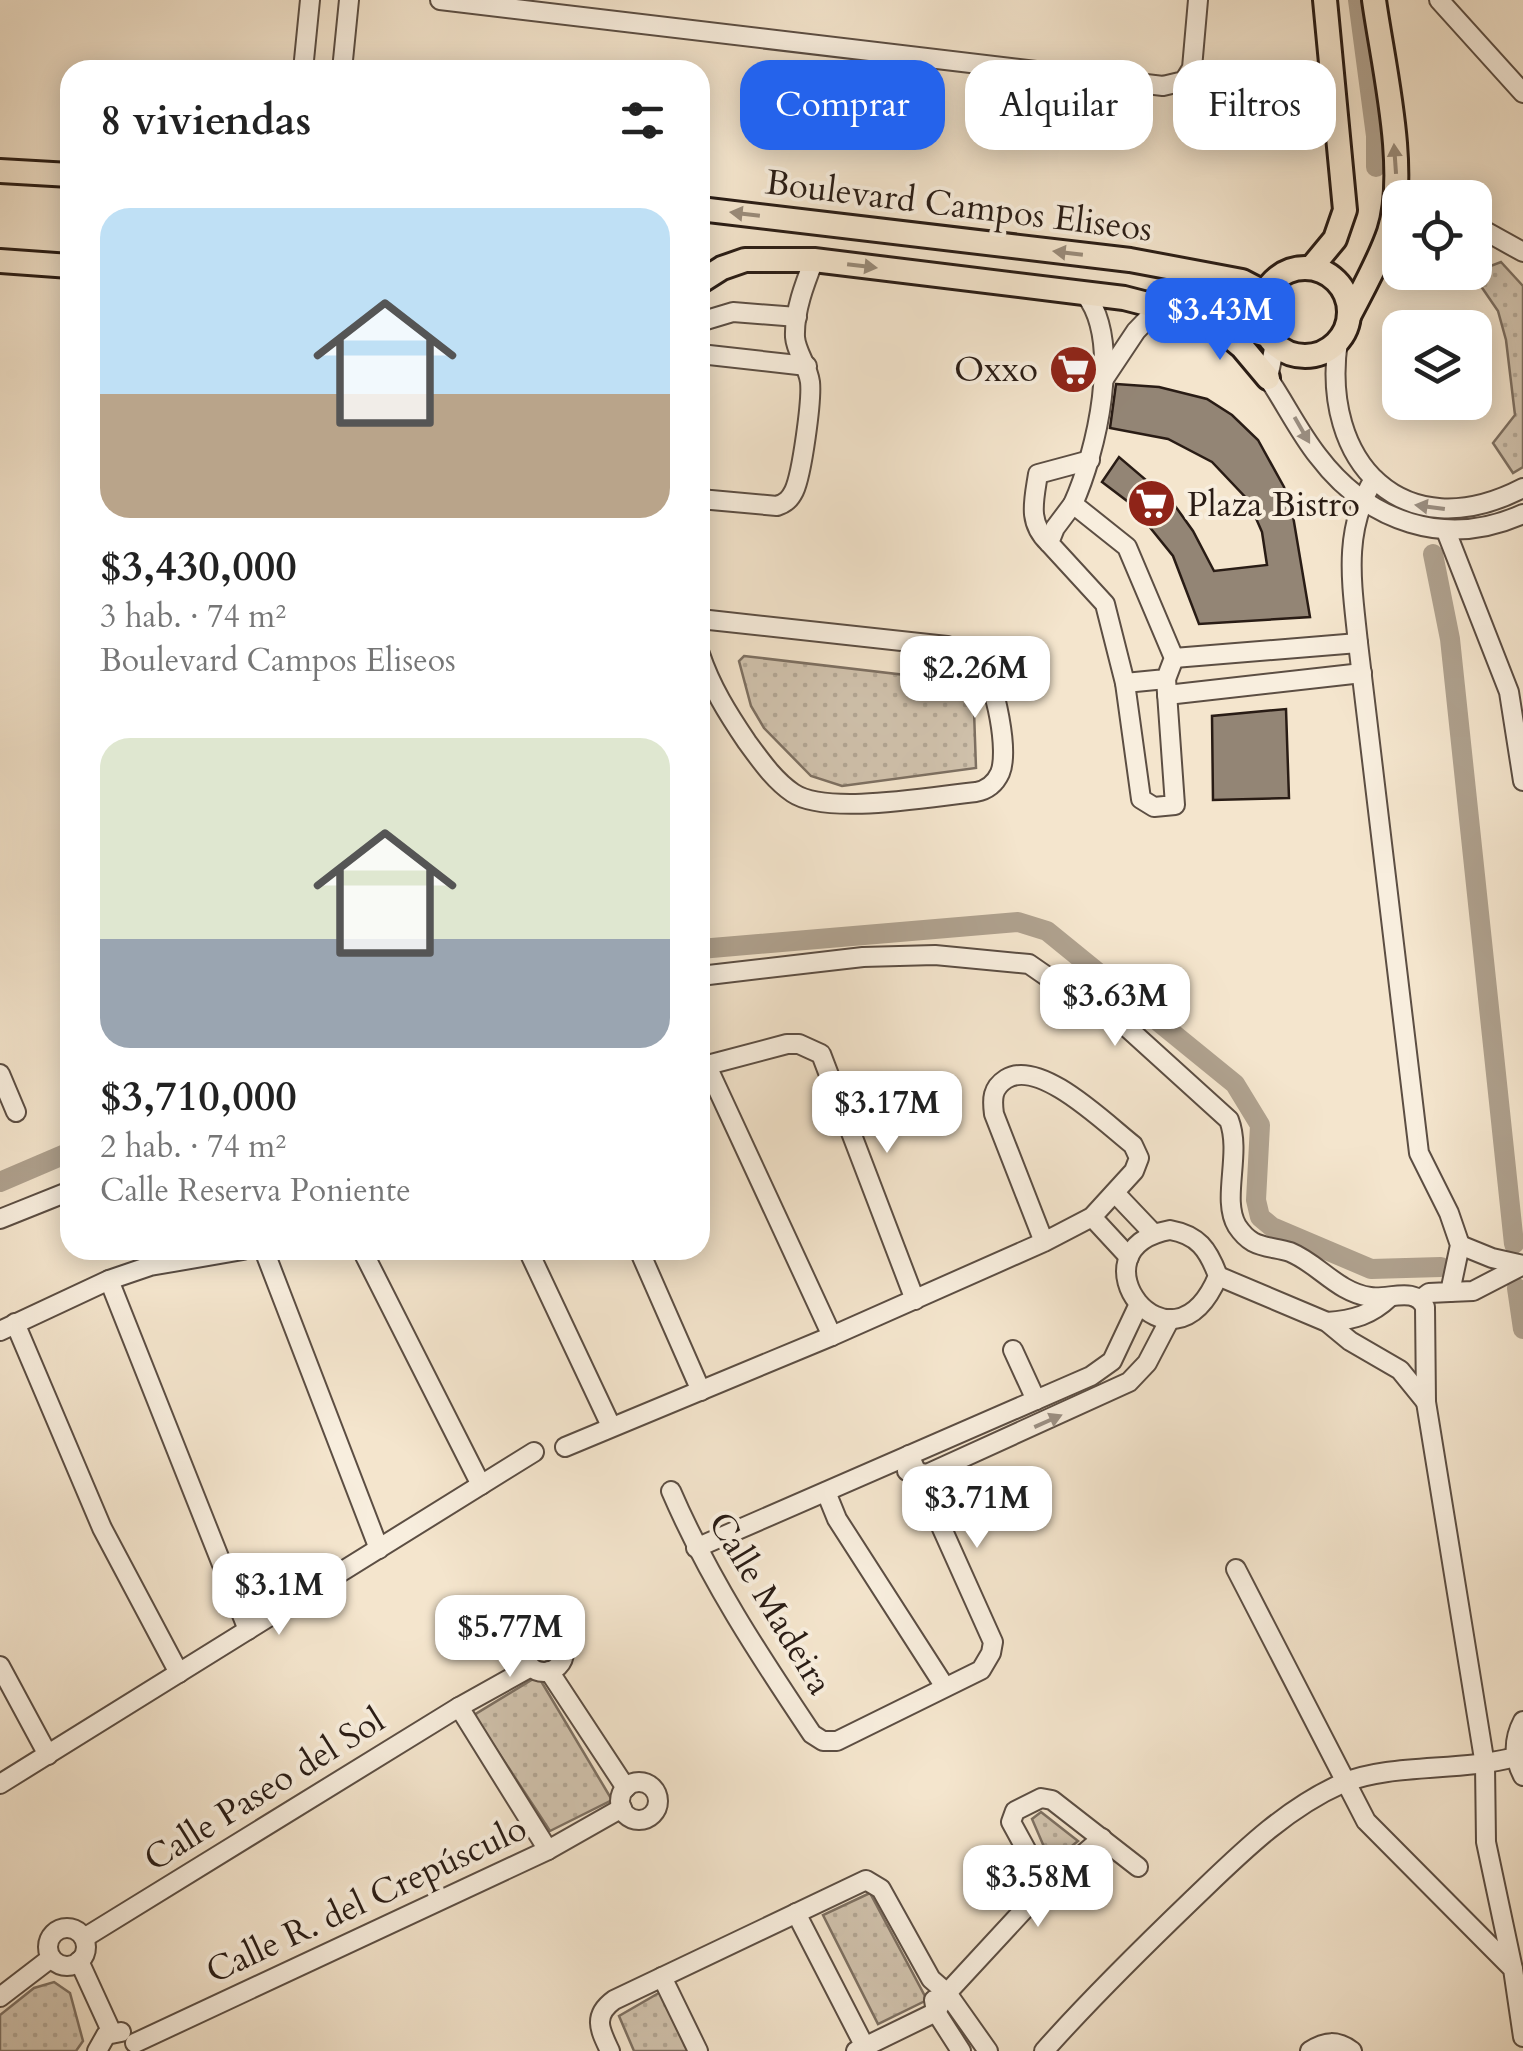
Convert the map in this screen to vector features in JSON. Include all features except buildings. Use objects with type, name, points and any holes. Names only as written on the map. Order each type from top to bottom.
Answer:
[{"type":"main road","points":[[1312,268],[1334,239],[1345,210],[1325,0]]},
{"type":"main road","points":[[1349,316],[1344,290],[1336,280],[1312,268],[1284,273],[1265,293],[1261,307],[1271,339],[1286,352],[1314,355],[1338,341],[1390,231],[1396,162],[1377,6]]},
{"type":"main road","points":[[0,172],[60,174]]},
{"type":"main road","name":"Boulevard Campos Eliseos","points":[[710,209],[1130,260],[1227,278],[1265,293]]},
{"type":"main road","name":"Boulevard Campos Eliseos","points":[[710,276],[745,260],[814,260],[1160,305],[1271,339]]},
{"type":"main road","points":[[0,262],[60,265]]},
{"type":"main road","points":[[1203,316],[1242,347],[1268,378]]},
{"type":"street","points":[[304,60],[310,0]]},
{"type":"street","points":[[343,60],[349,0]]},
{"type":"street","points":[[440,0],[587,8],[1163,86],[1184,81],[1192,68],[1198,0]]},
{"type":"street","points":[[1440,0],[1523,93]]},
{"type":"street","points":[[1492,235],[1523,252]]},
{"type":"street","points":[[710,500],[777,506],[793,494],[811,386],[795,339],[797,317],[814,260]]},
{"type":"street","points":[[1049,543],[1073,504],[1090,460],[1103,380],[1099,317],[1085,294]]},
{"type":"street","points":[[1103,380],[1136,331],[1160,305]]},
{"type":"street","points":[[710,317],[732,312],[797,317]]},
{"type":"street","points":[[1271,339],[1268,378],[1316,454],[1362,500],[1394,519],[1446,531],[1501,524],[1523,514]]},
{"type":"street","points":[[1338,341],[1335,400],[1344,429],[1374,479],[1401,500],[1422,509],[1446,510],[1497,501],[1523,488]]},
{"type":"street","points":[[710,351],[807,366]]},
{"type":"street","points":[[1073,504],[1127,546],[1174,658],[1166,687],[1175,804],[1154,807],[1141,799],[1125,683],[1105,604],[1034,525],[1038,474],[1090,460]]},
{"type":"street","points":[[1374,479],[1353,527],[1350,563],[1418,1154],[1449,1214],[1460,1245],[1450,1292]]},
{"type":"street","points":[[1497,501],[1501,524]]},
{"type":"street","points":[[1446,531],[1509,692],[1523,781]]},
{"type":"street","points":[[710,620],[947,646],[972,657],[988,674],[998,702],[1002,764],[993,784],[976,792],[846,804],[796,796],[766,769],[723,706],[710,677]]},
{"type":"street","points":[[1174,658],[1358,643]]},
{"type":"street","points":[[1125,683],[1166,687],[1362,673]]},
{"type":"street","points":[[710,975],[863,957],[935,955],[1029,964],[1091,1007],[1121,1022],[1228,1120],[1236,1138],[1231,1209],[1248,1239],[1291,1253],[1355,1294],[1412,1294],[1421,1299],[1425,1307],[1426,1402],[1484,1766],[1486,1842],[1514,1970],[1523,2037]]},
{"type":"street","points":[[710,1063],[788,1044],[800,1044],[821,1054],[915,1300]]},
{"type":"street","points":[[0,1074],[16,1112]]},
{"type":"street","points":[[565,1447],[915,1300],[1044,1242],[1092,1217],[1134,1171],[1139,1158],[1133,1145],[1049,1081],[1030,1074],[1013,1075],[999,1083],[992,1098],[994,1114],[1044,1242]]},
{"type":"street","points":[[710,1080],[832,1336]]},
{"type":"street","points":[[1116,1193],[1153,1233]]},
{"type":"street","points":[[0,1219],[60,1195]]},
{"type":"street","points":[[1092,1217],[1129,1257]]},
{"type":"street","points":[[1218,1276],[1201,1306],[1186,1316],[1170,1319],[1152,1316],[1138,1306],[1128,1292],[1125,1274],[1138,1243],[1153,1233],[1187,1233],[1202,1243],[1218,1276],[1327,1322],[1400,1370],[1426,1402]]},
{"type":"street","points":[[1460,1245],[1523,1265]]},
{"type":"street","points":[[179,1673],[102,1528],[8,1327],[109,1280],[150,1266],[185,1260]]},
{"type":"street","points":[[268,1260],[378,1548]]},
{"type":"street","points":[[367,1260],[482,1485]]},
{"type":"street","points":[[533,1260],[611,1426]]},
{"type":"street","points":[[643,1260],[701,1390]]},
{"type":"street","points":[[1421,1299],[1429,1293],[1473,1291],[1523,1265]]},
{"type":"street","points":[[109,1280],[248,1630]]},
{"type":"street","points":[[1327,1322],[1364,1316],[1376,1311],[1390,1297]]},
{"type":"street","points":[[696,1548],[1091,1376],[1112,1362],[1138,1306]]},
{"type":"street","points":[[888,1465],[927,1474],[1129,1382],[1146,1363],[1170,1319]]},
{"type":"street","points":[[1013,1350],[1036,1400]]},
{"type":"street","points":[[0,1784],[534,1452]]},
{"type":"street","points":[[826,1492],[837,1519],[945,1687],[981,1670],[993,1642],[909,1455]]},
{"type":"street","name":"Calle Madeira","points":[[671,1491],[696,1548],[754,1647],[812,1734],[836,1741],[945,1687]]},
{"type":"street","points":[[1236,1569],[1366,1821],[1514,1970]]},
{"type":"street","points":[[0,1666],[48,1755]]},
{"type":"street","name":"Calle Paseo del Sol","points":[[84,1938],[459,1707],[540,1669],[626,1788]]},
{"type":"street","points":[[459,1707],[548,1850]]},
{"type":"street","points":[[1523,1720],[1515,1740],[1515,1757],[1523,1776]]},
{"type":"street","points":[[1044,2051],[1166,1925],[1253,1842],[1293,1810],[1344,1783],[1371,1775],[1484,1766],[1515,1757]]},
{"type":"street","points":[[634,1784],[646,1784],[656,1792],[658,1804],[652,1816],[641,1820],[629,1817],[622,1808],[621,1796],[634,1784]]},
{"type":"street","points":[[1046,1886],[1010,1822],[1015,1811],[1046,1797],[1138,1867]]},
{"type":"street","name":"Calle R. del Crepúsculo","points":[[136,2047],[548,1850],[622,1808]]},
{"type":"street","points":[[796,1913],[861,2049],[936,2012],[947,1993],[1046,1886],[1102,1838]]},
{"type":"street","points":[[610,2051],[599,2029],[598,2018],[604,2008],[866,1880],[881,1889],[931,1979],[947,1993],[988,2051]]},
{"type":"street","points":[[75,1929],[84,1938],[85,1950],[78,1962],[61,1965],[51,1958],[48,1940],[56,1930],[75,1929]]},
{"type":"street","points":[[0,1997],[51,1958]]},
{"type":"street","points":[[78,1962],[112,2033]]},
{"type":"street","points":[[662,1977],[698,2051]]},
{"type":"street","points":[[931,1979],[936,2012],[961,2051]]},
{"type":"street","points":[[97,2051],[102,2040],[112,2033],[126,2034],[136,2047]]},
{"type":"street","points":[[1310,2051],[1330,2042],[1352,2051]]},
{"type":"shaded area","points":[[1501,262],[1523,286],[1523,467],[1513,473],[1493,443],[1515,415],[1506,340],[1498,311],[1484,290],[1492,290],[1492,265]]},
{"type":"shaded area","points":[[744,656],[948,680],[969,691],[974,711],[976,768],[842,786],[811,776],[764,728],[751,706],[739,661]]},
{"type":"shaded area","points":[[538,1676],[612,1800],[550,1831],[474,1715]]},
{"type":"shaded area","points":[[1041,1812],[1078,1841],[1051,1863],[1032,1819]]},
{"type":"shaded area","points":[[870,1893],[927,2000],[878,2024],[823,1915]]},
{"type":"shaded area","points":[[54,1982],[70,1993],[83,2041],[76,2051],[0,2051],[0,2015],[34,1988]]},
{"type":"shaded area","points":[[664,1990],[692,2051],[634,2051],[619,2016]]},
{"type":"waterway","points":[[1358,0],[1376,136],[1376,167]]},
{"type":"waterway","points":[[1433,554],[1450,639],[1514,1244]]},
{"type":"waterway","points":[[710,948],[1018,922],[1047,931],[1235,1084],[1260,1125],[1256,1200],[1260,1217],[1272,1227],[1371,1269],[1441,1267]]},
{"type":"waterway","points":[[0,1182],[60,1156]]},
{"type":"waterway","points":[[1517,1288],[1523,1329]]},
{"type":"place","name":"Oxxo","points":[[1073,369]]},
{"type":"place","name":"Plaza Bistro","points":[[1152,504]]}]
